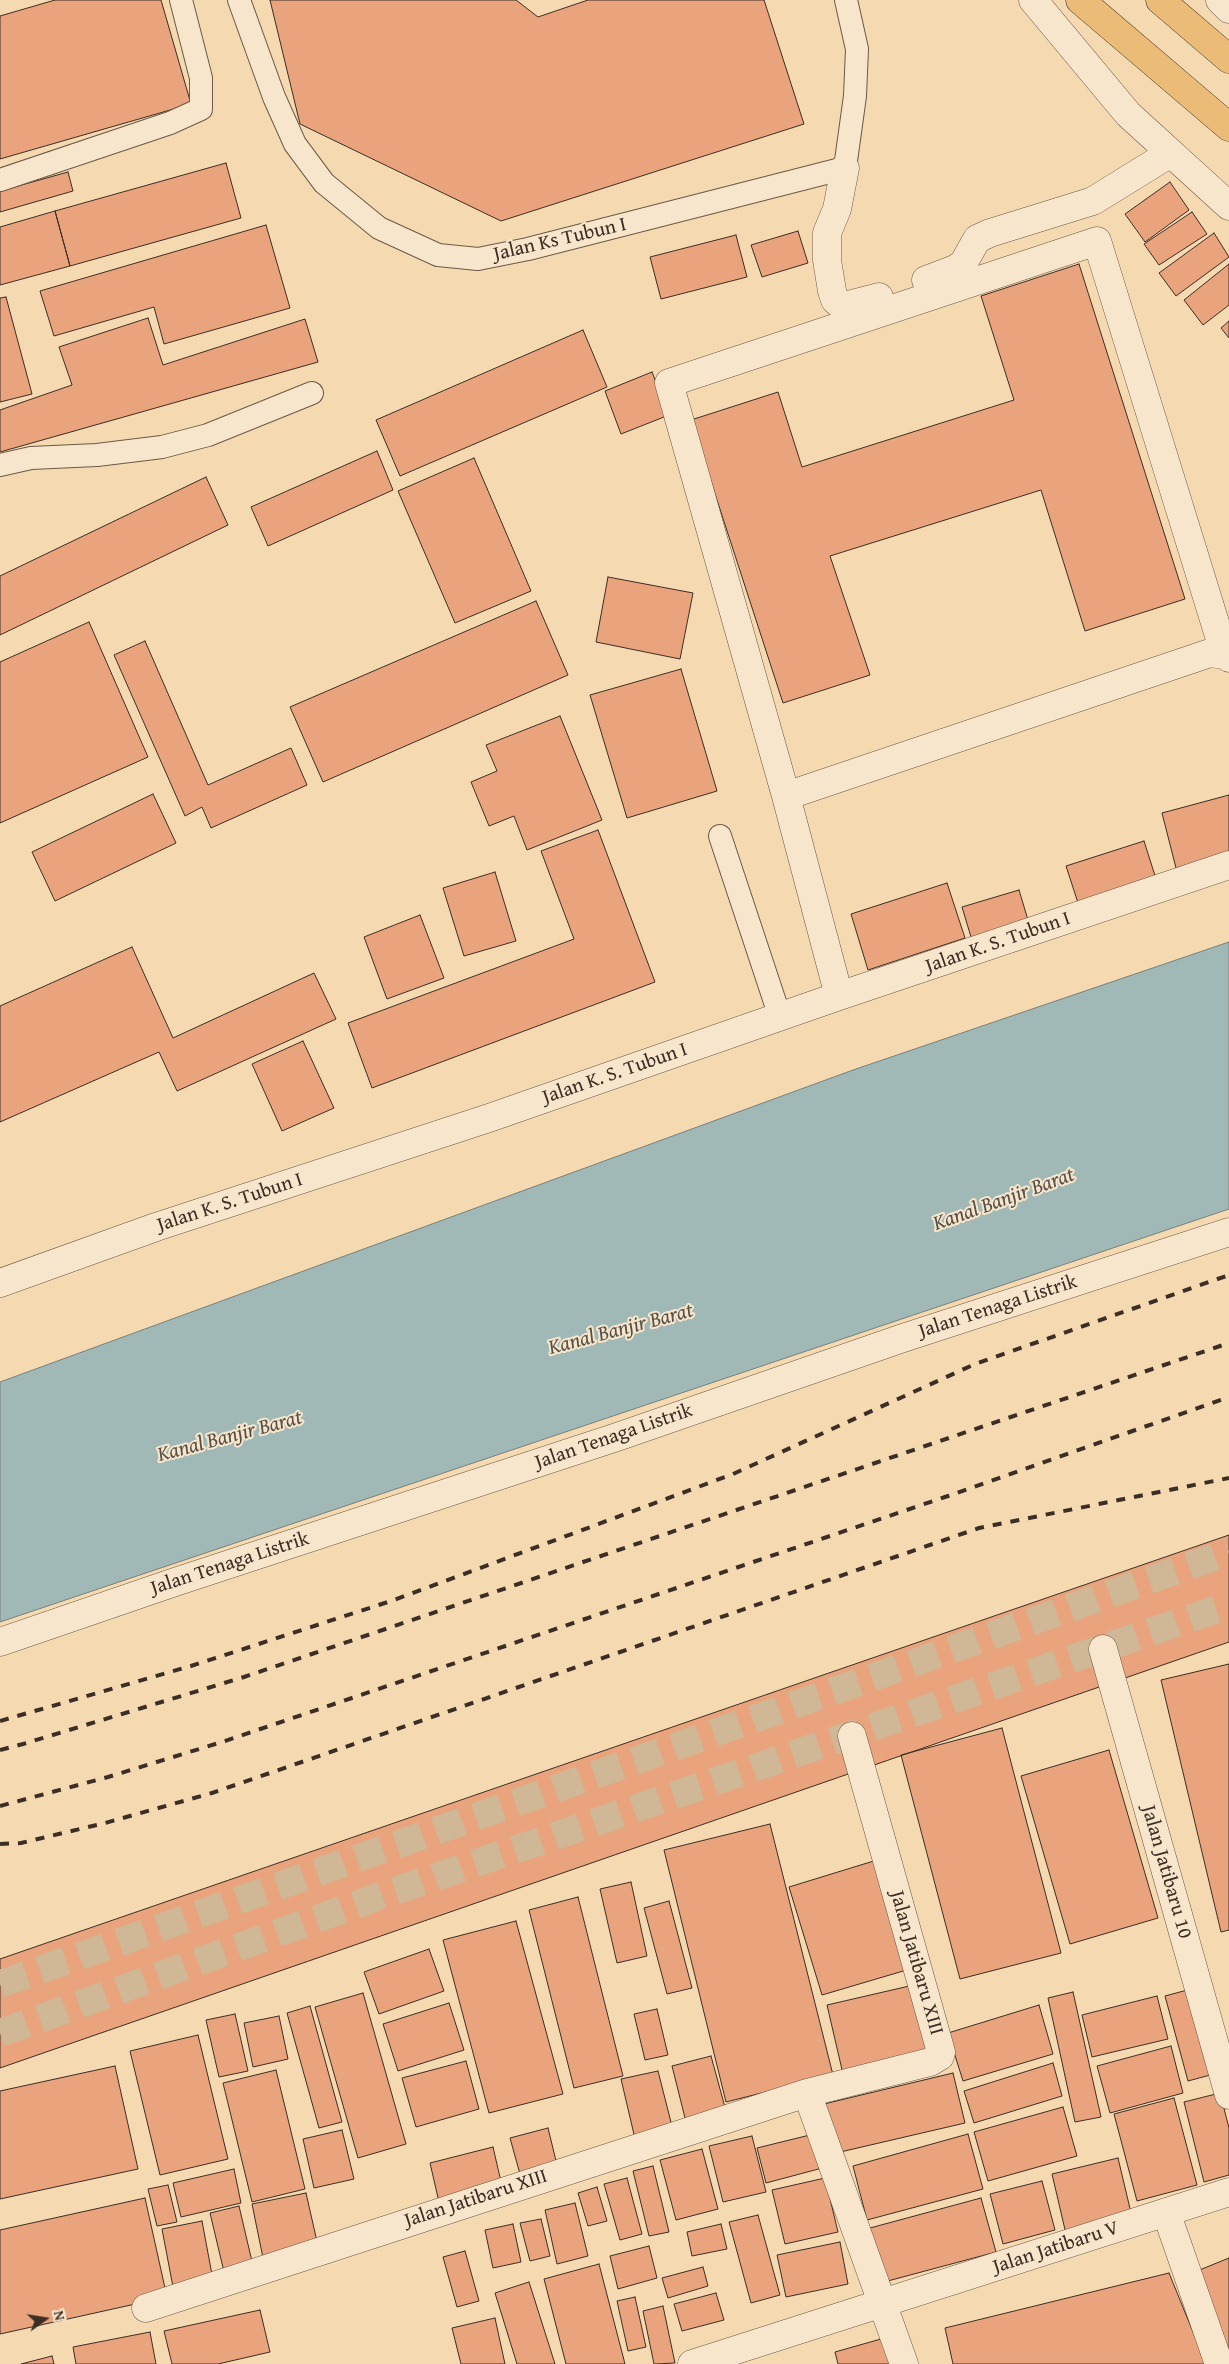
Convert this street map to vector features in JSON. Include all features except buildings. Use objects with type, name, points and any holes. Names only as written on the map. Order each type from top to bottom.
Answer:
[{"type":"main road","points":[[1080,0],[1229,128]]},
{"type":"main road","points":[[1160,0],[1229,60]]},
{"type":"street","points":[[1033,0],[1128,114],[1169,154],[1229,206]]},
{"type":"street","points":[[1220,0],[1229,9]]},
{"type":"street","points":[[845,168],[837,210],[827,232],[829,278],[835,300],[841,305],[848,305],[886,295],[955,269],[969,256],[972,246],[977,239],[990,232],[1093,201],[1169,154]]},
{"type":"street","points":[[786,796],[1210,653],[1227,656],[1097,241],[669,383],[786,796],[839,996]]},
{"type":"street","name":"Jalan K. S. Tubun I","points":[[0,1283],[156,1227],[489,1118],[839,996],[1229,865]]},
{"type":"street","name":"Jalan Tenaga Listrik","points":[[0,1642],[617,1436],[903,1338],[1229,1232]]},
{"type":"street","name":"Jalan Jatibaru 10","points":[[1103,1649],[1229,2095]]},
{"type":"street","name":"Jalan Jatibaru XIII","points":[[146,2308],[806,2093],[936,2060],[941,2052],[852,1736]]},
{"type":"street","points":[[806,2093],[904,2364]]},
{"type":"street","name":"Jalan Jatibaru V","points":[[692,2364],[1229,2192]]},
{"type":"street","points":[[1166,2212],[1219,2364]]},
{"type":"lane","points":[[0,180],[170,123],[201,109],[201,78],[181,0]]},
{"type":"lane","name":"Jalan Ks Tubun I","points":[[239,0],[267,79],[292,136],[324,183],[379,228],[438,255],[478,259],[528,249],[845,168]]},
{"type":"lane","points":[[845,168],[855,96],[857,49],[846,0]]},
{"type":"lane","points":[[0,465],[31,458],[96,455],[162,447],[208,435],[312,393]]},
{"type":"lane","points":[[720,836],[780,1017]]},
{"type":"water","name":"Kanal Banjir Barat","points":[[1229,942],[1229,1209],[0,1622],[0,1382],[853,1070]]},
{"type":"tunnel","points":[[0,1984],[1229,1552]]},
{"type":"tunnel","points":[[0,2033],[386,1894],[1229,1605]]},
{"type":"railway","points":[[0,1721],[191,1666],[394,1600],[733,1474],[975,1364],[1229,1275]]},
{"type":"railway","points":[[0,1750],[244,1677],[1229,1343]]},
{"type":"railway","points":[[0,1806],[108,1777],[222,1742],[948,1496],[1229,1397]]},
{"type":"railway","points":[[0,1844],[21,1843],[105,1823],[212,1793],[979,1528],[1229,1478]]}]
